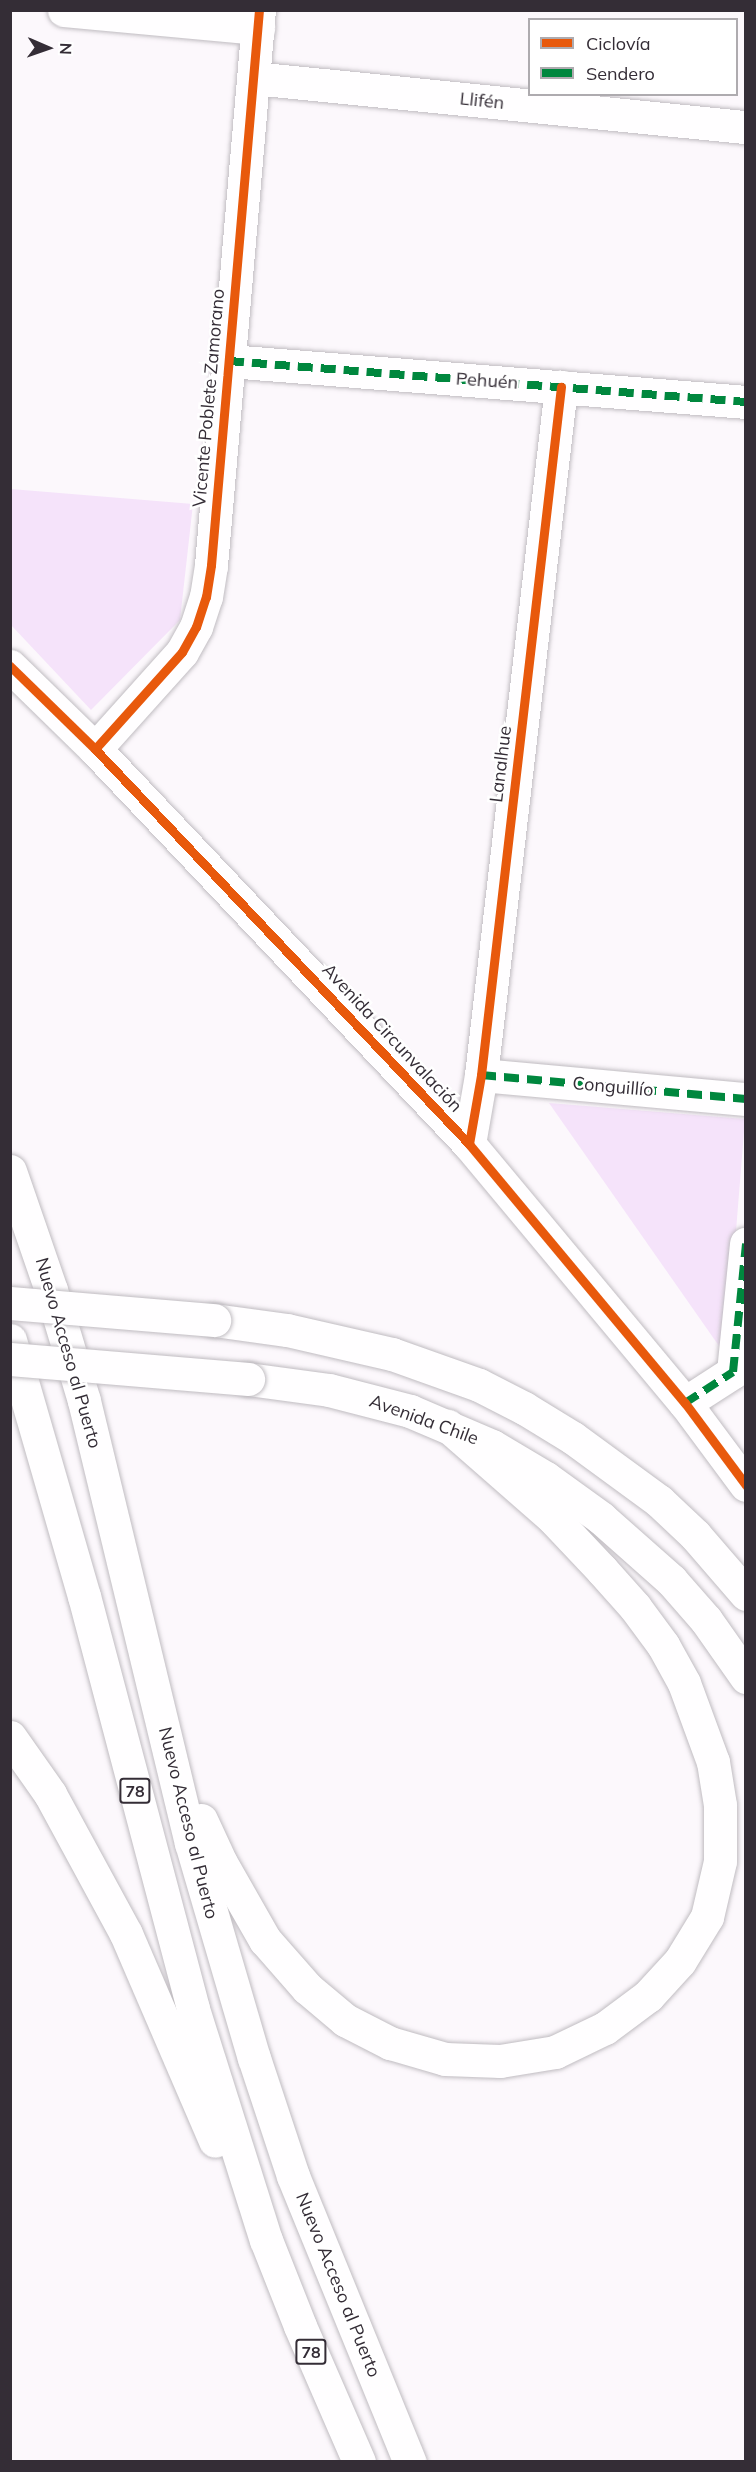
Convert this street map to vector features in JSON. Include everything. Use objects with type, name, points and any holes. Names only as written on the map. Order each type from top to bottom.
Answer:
[{"type":"main road","points":[[64,10],[259,19]]},
{"type":"main road","name":"Vicente Poblete Zamorano","points":[[95,749],[164,675],[182,652],[196,627],[206,597],[211,565],[259,19]]},
{"type":"main road","name":"Llifén","points":[[254,78],[746,127]]},
{"type":"main road","name":"Pehuén","points":[[229,361],[746,402]]},
{"type":"main road","name":"Lanalhue","points":[[469,1144],[481,1075],[561,387]]},
{"type":"main road","name":"Avenida Circunvalación","points":[[10,666],[95,749],[469,1144],[686,1403],[746,1485]]},
{"type":"main road","name":"Conguillío","points":[[481,1075],[746,1099]]},
{"type":"main road","name":"Nuevo Acceso al Puerto","points":[[10,1171],[51,1290],[84,1401],[216,1936],[293,2176],[410,2462]]},
{"type":"main road","points":[[686,1403],[739,1372],[746,1244]]},
{"type":"main road","points":[[10,1303],[214,1320],[287,1330],[392,1354],[479,1385],[524,1408],[573,1438],[659,1501],[695,1535],[746,1594]]},
{"type":"main road","name":"78","points":[[10,1340],[84,1596],[193,2009],[266,2240],[304,2336],[359,2462]]},
{"type":"main road","name":"Avenida Chile","points":[[10,1359],[248,1379],[329,1390],[410,1412],[448,1426],[492,1446],[546,1478],[607,1523],[671,1580],[706,1620],[746,1677]]},
{"type":"main road","points":[[169,1750],[221,1863],[265,1940],[307,1988],[345,2020],[390,2043],[445,2059],[500,2061],[555,2052],[605,2028],[648,1996],[680,1961],[707,1917],[720,1850],[720,1805],[713,1762],[684,1683],[663,1645],[635,1607],[602,1570],[553,1518],[448,1426]]},
{"type":"main road","points":[[10,1737],[50,1794],[126,1934],[157,2002],[208,2128],[266,2240]]},
{"type":"shaded area","points":[[11,489],[193,504],[180,620],[91,710],[11,625]]},
{"type":"shaded area","points":[[549,1103],[745,1119],[726,1356]]},
{"type":"marked path","points":[[229,361],[746,402]]},
{"type":"marked path","points":[[481,1075],[746,1099]]},
{"type":"marked path","points":[[685,1403],[733,1372],[746,1244]]},
{"type":"cycle path","points":[[95,749],[182,652],[196,627],[206,597],[211,565],[259,10]]},
{"type":"cycle path","points":[[469,1144],[481,1075],[561,387]]},
{"type":"cycle path","points":[[10,666],[95,749],[469,1144],[685,1403],[746,1485]]}]
